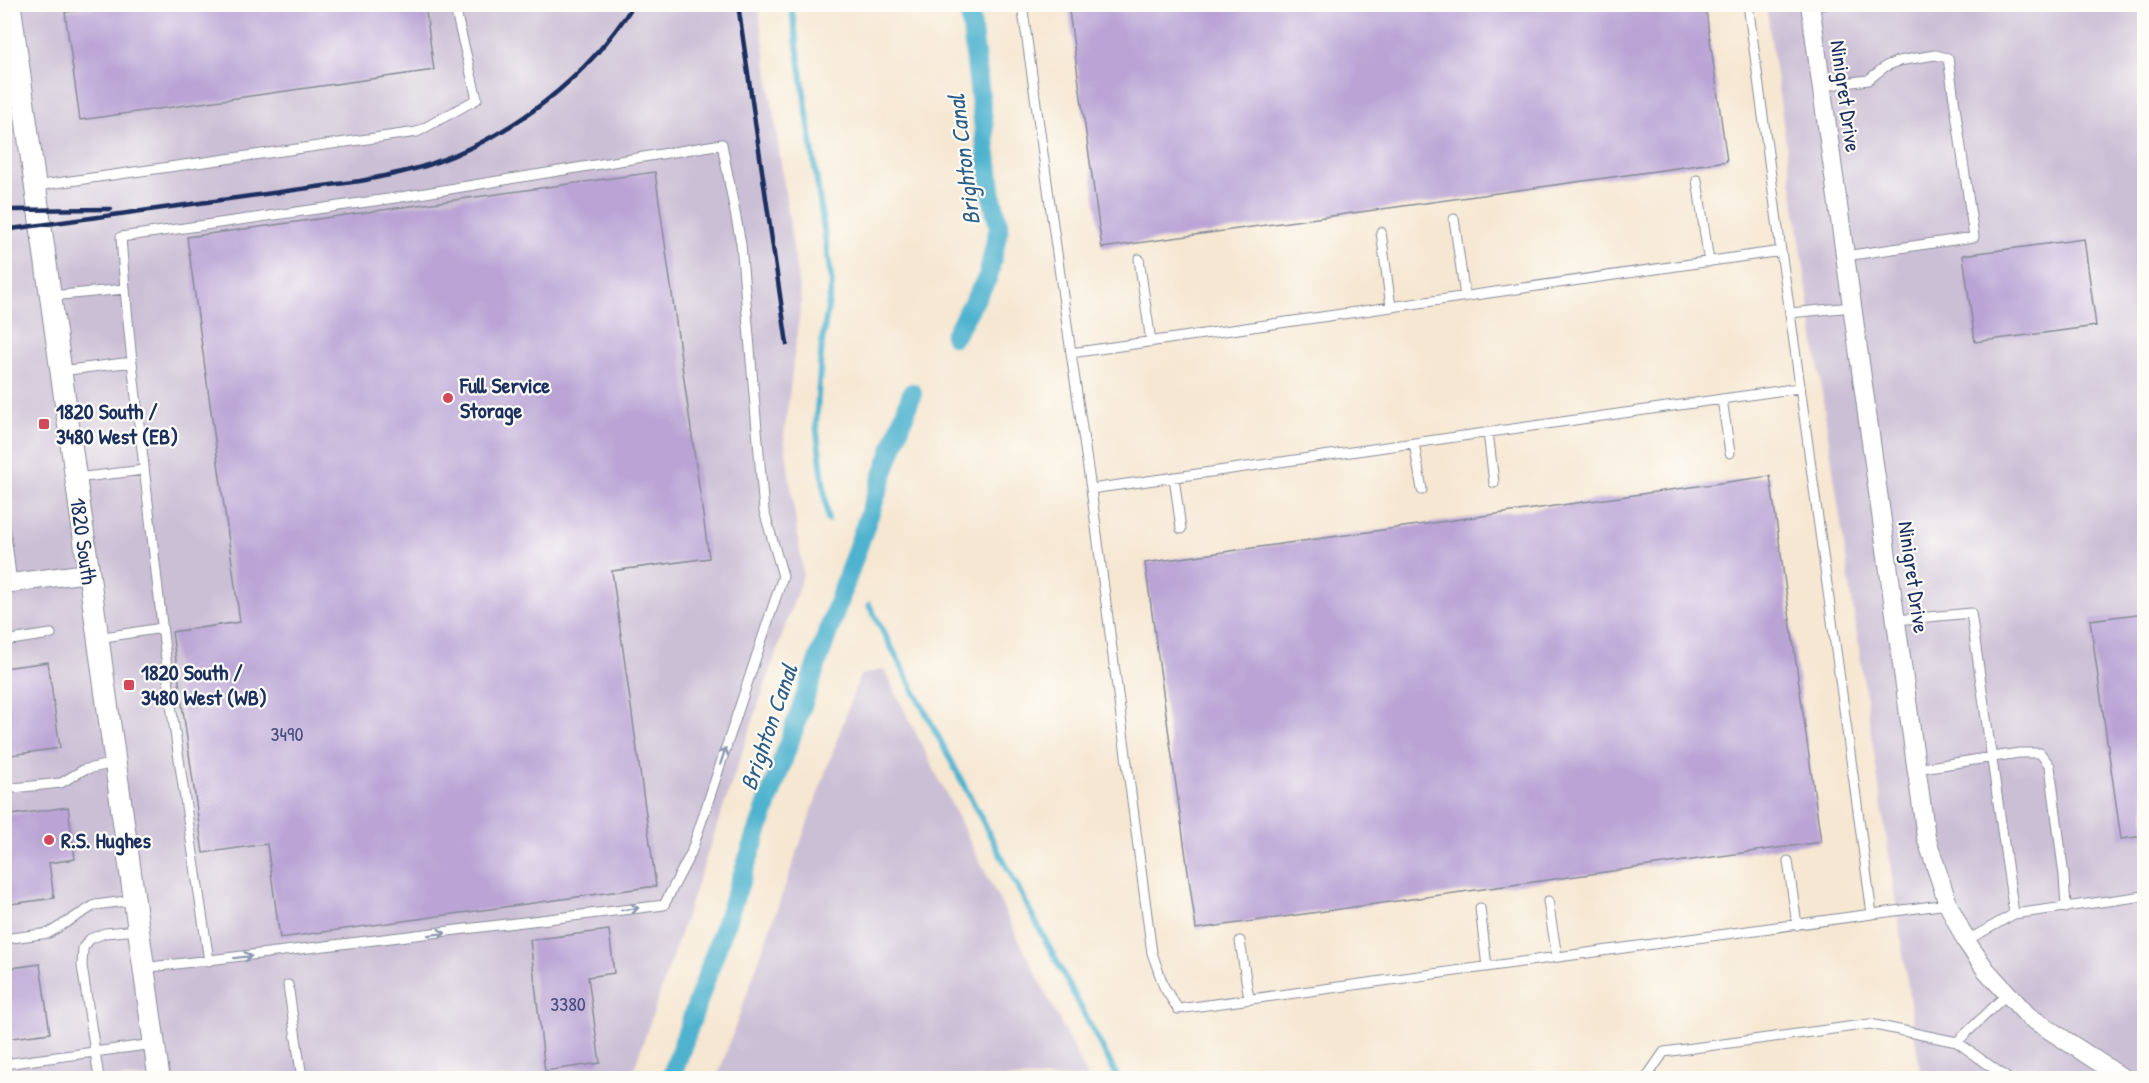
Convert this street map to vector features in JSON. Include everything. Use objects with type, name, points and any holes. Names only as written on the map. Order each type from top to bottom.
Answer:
[{"type":"street","name":"1820 South","points":[[10,4],[159,1078]]},
{"type":"street","name":"Ninigret Drive","points":[[1816,5],[1821,86],[1926,837],[1948,904],[1966,941],[2006,995],[2028,1016],[2123,1078]]},
{"type":"street","points":[[8,584],[88,573]]},
{"type":"lane","points":[[35,186],[417,132],[477,99],[454,4]]},
{"type":"lane","points":[[1022,4],[1091,489],[1152,953],[1164,987],[1178,1009],[1948,904]]},
{"type":"lane","points":[[1748,4],[1872,914]]},
{"type":"lane","points":[[1821,86],[1868,80],[1887,66],[1899,61],[1935,55],[1948,58],[1974,237],[1845,256]]},
{"type":"lane","points":[[143,969],[209,961],[664,905],[691,853],[783,576],[764,511],[741,244],[722,144],[407,196],[121,237],[132,362],[172,712],[209,961]]},
{"type":"lane","points":[[1696,180],[1709,262]]},
{"type":"lane","points":[[1454,219],[1465,297]]},
{"type":"lane","points":[[1381,232],[1391,308]]},
{"type":"lane","points":[[1071,353],[1781,251]]},
{"type":"lane","points":[[1139,259],[1151,342]]},
{"type":"lane","points":[[50,296],[125,289]]},
{"type":"lane","points":[[1790,313],[1852,307]]},
{"type":"lane","points":[[60,372],[132,362]]},
{"type":"lane","points":[[1091,489],[1799,388]]},
{"type":"lane","points":[[1722,399],[1730,453]]},
{"type":"lane","points":[[1488,432],[1494,483]]},
{"type":"lane","points":[[1414,443],[1422,490]]},
{"type":"lane","points":[[75,478],[144,470]]},
{"type":"lane","points":[[1174,477],[1181,529]]},
{"type":"lane","points":[[4,520],[8,584]]},
{"type":"lane","points":[[1896,620],[1971,614],[2014,914]]},
{"type":"lane","points":[[98,638],[162,628]]},
{"type":"lane","points":[[4,641],[51,634]]},
{"type":"lane","points":[[1916,769],[2019,753],[2040,753],[2050,766],[2066,908]]},
{"type":"lane","points":[[4,789],[61,783],[83,770],[115,763]]},
{"type":"lane","points":[[1788,861],[1797,925]]},
{"type":"lane","points":[[1966,941],[2014,914],[2145,896]]},
{"type":"lane","points":[[4,939],[49,933],[95,905],[134,900]]},
{"type":"lane","points":[[1548,901],[1557,957]]},
{"type":"lane","points":[[1480,908],[1487,967]]},
{"type":"lane","points":[[99,1078],[82,966],[83,948],[90,939],[105,933],[138,930]]},
{"type":"lane","points":[[1240,941],[1249,999]]},
{"type":"lane","points":[[288,985],[302,1078]]},
{"type":"lane","points":[[1957,1042],[2006,995]]},
{"type":"lane","points":[[1646,1078],[1664,1052],[1870,1024],[1957,1042],[2007,1078]]},
{"type":"lane","points":[[4,1064],[154,1044]]},
{"type":"shaded area","points":[[5,5],[758,5],[801,302],[784,436],[803,574],[631,1078],[5,1078]]},
{"type":"shaded area","points":[[1766,5],[2144,5],[2144,1078],[1921,1078]]},
{"type":"shaded area","points":[[884,669],[1088,1078],[717,1078],[860,675]]},
{"type":"building","points":[[119,4],[425,4],[434,70],[80,120],[65,12]]},
{"type":"building","points":[[1068,4],[1705,4],[1727,161],[1102,248]]},
{"type":"building","name":"Full Service Storage","points":[[655,172],[709,558],[612,571],[656,886],[280,938],[267,844],[203,853],[172,632],[240,622],[187,237]]},
{"type":"building","points":[[2084,239],[2096,326],[1975,342],[1963,255]]},
{"type":"building","points":[[1770,476],[1821,842],[1196,929],[1145,563]]},
{"type":"building","points":[[2145,613],[2145,836],[2121,839],[2090,620]]},
{"type":"building","points":[[48,662],[60,748],[4,756],[4,668]]},
{"type":"building","points":[[68,807],[75,859],[49,863],[54,898],[4,905],[4,816]]},
{"type":"building","points":[[609,930],[614,973],[588,977],[600,1063],[545,1071],[530,940]]},
{"type":"building","points":[[40,964],[50,1033],[4,1039],[4,969]]},
{"type":"waterway","points":[[791,4],[832,284],[822,342],[816,424],[828,520]]},
{"type":"waterway","name":"Brighton Canal","points":[[954,336],[988,277],[999,227],[992,197],[969,4]]},
{"type":"waterway","name":"Brighton Canal","points":[[671,1078],[912,393]]},
{"type":"waterway","points":[[869,605],[1118,1078]]},
{"type":"railway","points":[[4,230],[360,181],[431,164],[491,137],[546,101],[594,56],[634,4]]},
{"type":"railway","points":[[738,4],[787,344]]},
{"type":"railway","points":[[4,210],[111,209]]},
{"type":"place","name":"Full Service Storage","points":[[448,398]]},
{"type":"place","name":"1820 South / 3480 West (EB)","points":[[44,424]]},
{"type":"place","name":"1820 South / 3480 West (WB)","points":[[129,685]]},
{"type":"place","name":"R.S. Hughes","points":[[49,840]]}]
